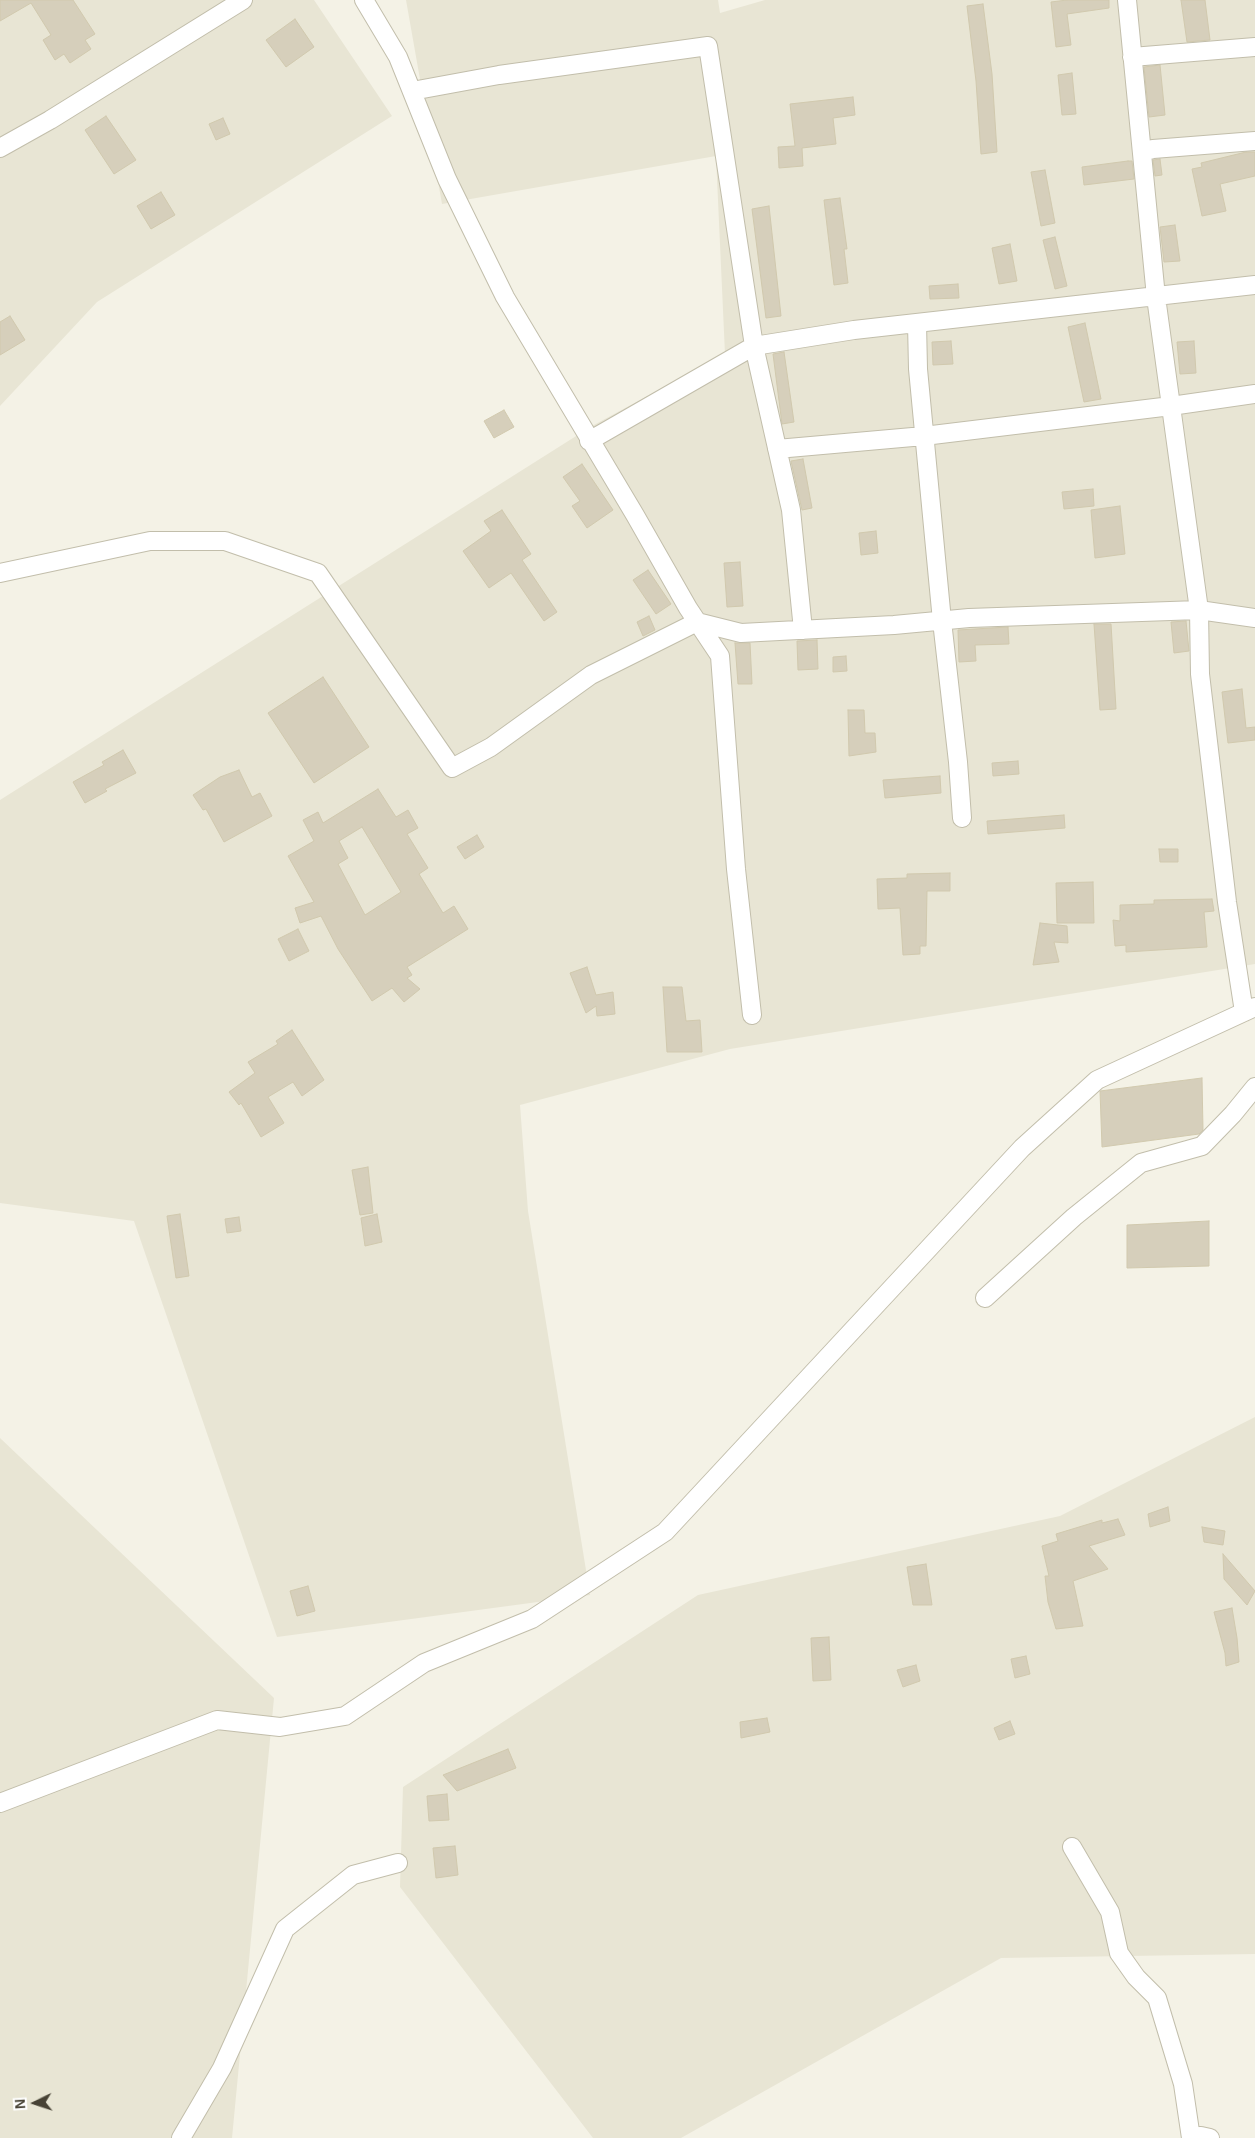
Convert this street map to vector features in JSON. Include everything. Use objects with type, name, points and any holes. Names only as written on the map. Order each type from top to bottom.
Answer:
[{"type":"street","points":[[0,148],[50,120],[243,0]]},
{"type":"street","points":[[364,0],[398,57],[447,179],[505,297],[697,622],[720,656],[736,869],[752,1015]]},
{"type":"street","points":[[0,1803],[217,1720],[280,1727],[345,1716],[424,1663],[532,1620],[666,1532],[1022,1148],[1097,1080],[1249,1010],[1227,902],[1200,674],[1199,610],[1156,297],[1127,0]]},
{"type":"street","points":[[412,91],[499,75],[708,46],[754,346],[791,510],[803,630]]},
{"type":"street","points":[[1132,57],[1255,47]]},
{"type":"street","points":[[1142,152],[1153,149],[1255,142]]},
{"type":"street","points":[[590,441],[754,346],[854,330],[1255,286]]},
{"type":"street","points":[[917,323],[918,369],[924,436],[958,762],[962,818]]},
{"type":"street","points":[[777,449],[924,436],[1255,394]]},
{"type":"street","points":[[0,573],[150,541],[225,541],[318,573],[452,768],[491,747],[591,675],[697,622],[741,633],[942,621],[1199,610],[1255,618]]},
{"type":"street","points":[[985,1298],[1074,1217],[1141,1163],[1202,1146],[1233,1114],[1255,1087]]},
{"type":"street","points":[[1072,1847],[1110,1912],[1119,1953],[1136,1977],[1157,1998],[1183,2084],[1191,2138],[1201,2136],[1210,2138]]},
{"type":"street","points":[[181,2138],[222,2068],[285,1929],[353,1875],[398,1863]]},
{"type":"shaded area","points":[[0,0],[314,0],[392,116],[97,302],[0,406]]},
{"type":"shaded area","points":[[406,0],[718,0],[720,13],[765,0],[1255,0],[1255,964],[730,1049],[520,1105],[528,1211],[590,1595],[277,1637],[134,1221],[0,1203],[0,800],[592,426],[725,354],[716,156],[442,204]]},
{"type":"shaded area","points":[[1255,1417],[1255,1954],[1001,1958],[681,2138],[593,2138],[400,1887],[403,1787],[698,1595],[1060,1516]]},
{"type":"shaded area","points":[[0,1438],[274,1698],[232,2138],[0,2138]]},
{"type":"building","points":[[0,0],[73,0],[95,34],[85,40],[91,49],[70,63],[64,54],[55,60],[43,40],[51,35],[31,3],[0,21]]},
{"type":"building","points":[[1109,0],[1109,8],[1067,14],[1071,45],[1056,47],[1051,2]]},
{"type":"building","points":[[1181,0],[1205,0],[1210,40],[1187,42]]},
{"type":"building","points":[[983,4],[992,74],[997,152],[981,154],[976,81],[967,6]]},
{"type":"building","points":[[295,19],[314,47],[286,67],[266,40]]},
{"type":"building","points":[[1160,65],[1165,115],[1149,117],[1144,67]]},
{"type":"building","points":[[1072,73],[1076,114],[1062,115],[1058,75]]},
{"type":"building","points":[[853,97],[855,115],[833,118],[836,144],[802,148],[803,166],[779,168],[778,147],[795,146],[790,104]]},
{"type":"building","points":[[106,116],[136,160],[114,174],[85,130]]},
{"type":"building","points":[[223,118],[230,134],[216,140],[209,124]]},
{"type":"building","points":[[1246,152],[1255,152],[1255,176],[1220,184],[1226,211],[1202,216],[1192,169],[1202,167],[1201,163]]},
{"type":"building","points":[[1160,159],[1162,175],[1155,176],[1153,160]]},
{"type":"building","points":[[1132,161],[1134,179],[1084,185],[1082,167]]},
{"type":"building","points":[[1045,170],[1055,223],[1041,226],[1031,172]]},
{"type":"building","points":[[161,192],[175,215],[151,229],[137,206]]},
{"type":"building","points":[[840,198],[847,249],[844,249],[848,283],[834,285],[824,200]]},
{"type":"building","points":[[769,206],[781,316],[766,318],[752,209]]},
{"type":"building","points":[[1175,225],[1180,261],[1164,262],[1160,227]]},
{"type":"building","points":[[1055,237],[1067,286],[1055,289],[1043,240]]},
{"type":"building","points":[[1010,244],[1017,281],[999,284],[992,248]]},
{"type":"building","points":[[958,284],[959,298],[930,299],[929,286]]},
{"type":"building","points":[[10,316],[25,340],[0,355],[0,322]]},
{"type":"building","points":[[1085,323],[1101,399],[1084,402],[1068,327]]},
{"type":"building","points":[[951,341],[953,364],[933,365],[932,342]]},
{"type":"building","points":[[1194,341],[1196,373],[1180,374],[1177,342]]},
{"type":"building","points":[[784,352],[794,422],[782,424],[773,354]]},
{"type":"building","points":[[504,410],[514,427],[494,438],[484,421]]},
{"type":"building","points":[[803,459],[812,508],[802,510],[791,461]]},
{"type":"building","points":[[582,464],[613,510],[587,528],[572,506],[580,501],[563,477]]},
{"type":"building","points":[[1093,489],[1094,506],[1064,509],[1062,492]]},
{"type":"building","points":[[1120,506],[1125,554],[1095,558],[1091,510]]},
{"type":"building","points":[[502,510],[531,554],[522,560],[557,612],[544,621],[511,573],[489,588],[463,551],[491,531],[484,521]]},
{"type":"building","points":[[876,531],[878,553],[861,555],[859,533]]},
{"type":"building","points":[[740,562],[743,606],[727,607],[724,563]]},
{"type":"building","points":[[648,570],[671,604],[656,614],[633,580]]},
{"type":"building","points":[[649,616],[655,630],[643,636],[637,622]]},
{"type":"building","points":[[1186,621],[1189,651],[1174,653],[1171,622]]},
{"type":"building","points":[[1094,624],[1111,624],[1116,709],[1100,710]]},
{"type":"building","points":[[1008,627],[1009,644],[975,645],[976,661],[959,662],[958,630]]},
{"type":"building","points":[[817,640],[818,669],[798,670],[797,641]]},
{"type":"building","points":[[735,643],[750,643],[752,684],[738,684]]},
{"type":"building","points":[[846,656],[847,671],[833,672],[833,657]]},
{"type":"building","points":[[323,677],[369,747],[314,783],[268,713]]},
{"type":"building","points":[[1242,689],[1246,728],[1255,727],[1255,740],[1228,743],[1222,692]]},
{"type":"building","points":[[848,710],[864,710],[865,733],[875,733],[876,752],[849,756]]},
{"type":"building","points":[[123,750],[136,773],[105,789],[107,791],[85,803],[73,782],[104,765],[102,762]]},
{"type":"building","points":[[1018,761],[1019,774],[993,776],[992,763]]},
{"type":"building","points":[[239,770],[252,797],[260,793],[272,816],[224,842],[206,809],[203,810],[193,795],[220,777]]},
{"type":"building","points":[[940,776],[941,793],[885,798],[883,780]]},
{"type":"building","points":[[378,789],[396,817],[408,810],[418,828],[407,834],[428,868],[419,874],[443,913],[454,906],[468,929],[407,967],[412,975],[407,978],[420,989],[404,1002],[392,988],[372,1001],[338,949],[321,916],[300,923],[295,908],[314,902],[288,856],[314,841],[303,820],[318,812],[323,823]],"holes":[[[362,827],[401,892],[365,915],[338,864],[348,858],[339,841]]]},
{"type":"building","points":[[1064,815],[1065,828],[988,834],[987,821]]},
{"type":"building","points":[[477,835],[484,847],[465,859],[457,847]]},
{"type":"building","points":[[1159,849],[1178,849],[1178,862],[1160,862]]},
{"type":"building","points":[[950,873],[950,891],[927,891],[926,946],[920,946],[920,954],[903,955],[900,908],[878,909],[877,879],[907,878],[907,874]]},
{"type":"building","points":[[1093,882],[1094,923],[1057,923],[1056,883]]},
{"type":"building","points":[[1212,899],[1214,911],[1204,912],[1207,947],[1126,952],[1126,945],[1115,946],[1113,920],[1120,921],[1120,905],[1154,904],[1154,900]]},
{"type":"building","points":[[1040,923],[1067,926],[1068,943],[1054,942],[1059,962],[1033,965]]},
{"type":"building","points":[[298,929],[309,951],[289,961],[278,939]]},
{"type":"building","points":[[587,967],[596,995],[613,992],[615,1014],[597,1016],[596,1006],[586,1013],[570,973]]},
{"type":"building","points":[[663,987],[682,987],[686,1021],[700,1020],[702,1052],[667,1052]]},
{"type":"building","points":[[292,1030],[324,1080],[302,1096],[293,1082],[268,1097],[284,1123],[261,1137],[241,1103],[239,1105],[229,1092],[255,1073],[248,1062],[278,1044],[276,1041]]},
{"type":"building","points":[[1202,1078],[1203,1130],[1199,1134],[1102,1147],[1100,1091]]},
{"type":"building","points":[[368,1167],[373,1213],[360,1215],[352,1170]]},
{"type":"building","points":[[180,1214],[189,1276],[176,1278],[167,1216]]},
{"type":"building","points":[[377,1214],[382,1242],[365,1246],[361,1218]]},
{"type":"building","points":[[239,1217],[241,1231],[227,1233],[225,1219]]},
{"type":"building","points":[[1209,1221],[1209,1266],[1127,1268],[1127,1225]]},
{"type":"building","points":[[1168,1507],[1170,1521],[1150,1527],[1148,1514]]},
{"type":"building","points":[[1118,1519],[1125,1535],[1089,1546],[1108,1569],[1073,1581],[1083,1626],[1056,1629],[1048,1602],[1045,1576],[1049,1576],[1042,1546],[1058,1541],[1056,1534],[1102,1520],[1102,1523]]},
{"type":"building","points":[[1202,1527],[1225,1531],[1223,1545],[1204,1542]]},
{"type":"building","points":[[1223,1554],[1255,1591],[1247,1605],[1224,1579]]},
{"type":"building","points":[[926,1564],[932,1605],[913,1605],[907,1567]]},
{"type":"building","points":[[308,1586],[315,1611],[297,1616],[290,1591]]},
{"type":"building","points":[[1232,1608],[1239,1662],[1226,1666],[1225,1653],[1214,1612]]},
{"type":"building","points":[[829,1637],[831,1680],[813,1681],[811,1638]]},
{"type":"building","points":[[1026,1656],[1030,1674],[1015,1678],[1011,1659]]},
{"type":"building","points":[[916,1665],[920,1681],[903,1687],[897,1670]]},
{"type":"building","points":[[767,1718],[770,1732],[741,1738],[740,1722]]},
{"type":"building","points":[[1010,1721],[1015,1734],[999,1740],[994,1728]]},
{"type":"building","points":[[508,1749],[516,1768],[457,1791],[443,1775]]},
{"type":"building","points":[[447,1794],[449,1820],[429,1821],[427,1796]]},
{"type":"building","points":[[455,1846],[458,1875],[436,1878],[433,1848]]}]
